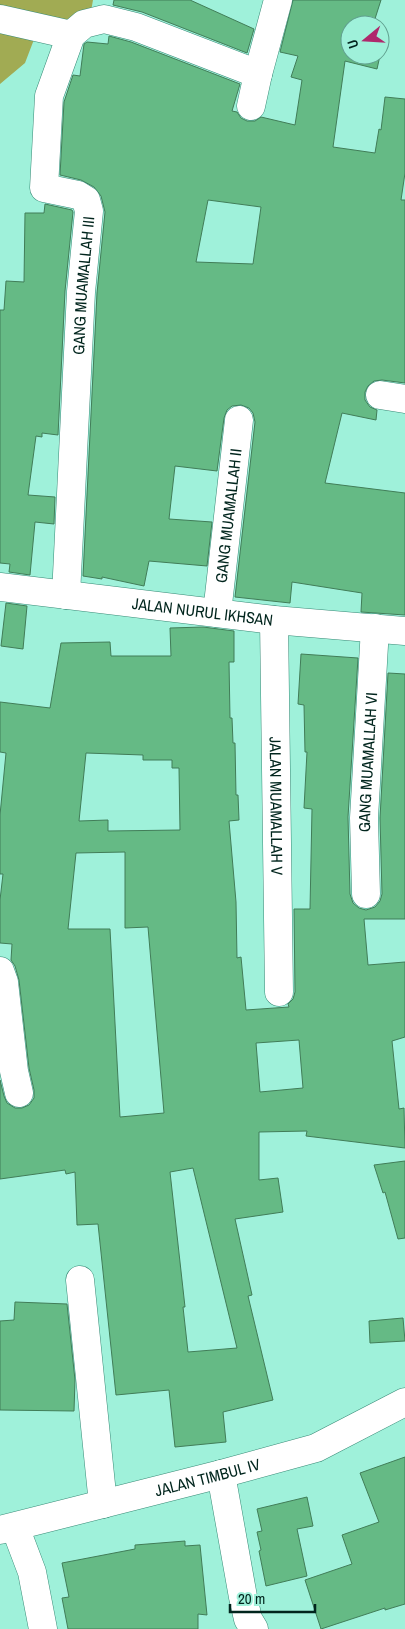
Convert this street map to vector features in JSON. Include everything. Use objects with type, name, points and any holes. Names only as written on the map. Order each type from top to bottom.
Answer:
[{"type":"street","points":[[251,106],[278,0]]},
{"type":"street","points":[[0,19],[71,35],[84,24],[104,19],[136,27],[258,74]]},
{"type":"street","name":"GANG MUAMALLAH III","points":[[66,594],[81,292],[89,211],[86,200],[78,196],[36,193],[49,96],[71,35]]},
{"type":"street","name":"GANG MUAMALLAH II","points":[[217,613],[239,420]]},
{"type":"street","name":"JALAN NURUL IKHSAN","points":[[0,587],[274,620],[405,630]]},
{"type":"street","name":"JALAN MUAMALLAH V","points":[[274,620],[278,992]]},
{"type":"street","name":"GANG MUAMALLAH VI","points":[[366,894],[364,818],[375,628]]},
{"type":"street","points":[[0,971],[4,982],[14,1071],[19,1093]]},
{"type":"street","points":[[80,1280],[103,1504]]},
{"type":"street","name":"JALAN TIMBUL IV","points":[[8,1528],[316,1448],[405,1402]]},
{"type":"street","points":[[221,1474],[243,1597],[248,1619],[254,1629]]},
{"type":"street","points":[[8,1528],[32,1572],[43,1629]]},
{"type":"green space","points":[[0,0],[93,0],[90,17],[38,29],[25,63],[0,84]]},
{"type":"building","points":[[114,0],[190,0],[254,29],[247,53],[142,12],[113,5]]},
{"type":"building","points":[[293,0],[381,0],[376,15],[340,15],[340,65],[344,65],[333,147],[375,153],[379,129],[381,130],[385,97],[405,99],[405,173],[401,200],[405,200],[405,383],[382,380],[374,381],[368,386],[365,392],[365,400],[370,407],[377,410],[376,420],[342,413],[325,483],[405,493],[405,615],[361,612],[362,593],[292,582],[290,603],[235,597],[255,422],[253,413],[249,408],[241,405],[232,406],[227,410],[224,418],[217,471],[175,466],[169,519],[212,522],[207,566],[149,561],[144,586],[102,577],[102,579],[83,576],[97,293],[105,212],[101,196],[94,187],[81,180],[60,175],[64,102],[73,75],[80,76],[84,44],[87,42],[108,44],[109,36],[131,42],[240,84],[232,111],[237,112],[241,118],[247,121],[255,121],[261,117],[295,125],[302,80],[291,77],[298,56],[280,52]],"holes":[[[208,200],[261,207],[253,264],[196,262]]]},
{"type":"building","points":[[361,65],[378,65],[377,69]]},
{"type":"building","points":[[45,204],[72,210],[73,212],[65,291],[58,435],[42,433],[42,437],[36,436],[28,495],[55,497],[54,524],[35,522],[30,575],[9,572],[10,564],[0,563],[0,310],[4,310],[6,281],[24,282],[25,213],[44,213]]},
{"type":"building","points":[[6,603],[27,606],[23,649],[1,646]]},
{"type":"building","points":[[203,627],[234,631],[234,662],[229,662],[230,718],[232,718],[233,743],[235,743],[236,795],[238,795],[239,820],[229,821],[236,902],[237,958],[241,957],[246,1010],[289,1007],[288,1004],[293,999],[295,992],[294,909],[310,909],[312,809],[304,808],[307,752],[305,752],[304,705],[298,704],[301,654],[358,658],[348,817],[350,894],[353,903],[359,908],[366,910],[375,907],[380,901],[382,894],[380,818],[388,673],[405,674],[405,919],[364,919],[368,965],[405,962],[405,1037],[392,1041],[399,1109],[404,1108],[405,1148],[306,1136],[307,1131],[259,1132],[259,1180],[278,1178],[283,1212],[235,1219],[252,1295],[248,1296],[273,1400],[223,1412],[226,1442],[175,1447],[169,1390],[116,1395],[98,1224],[77,1225],[75,1172],[66,1174],[65,1170],[0,1179],[0,1080],[7,1103],[15,1108],[29,1105],[34,1098],[34,1090],[29,1068],[19,980],[11,960],[12,944],[0,943],[0,900],[3,874],[0,874],[0,815],[6,753],[0,752],[0,702],[50,708],[61,643],[110,642],[111,656],[171,656],[170,628]],"holes":[[[86,753],[143,755],[143,760],[172,760],[172,768],[179,768],[180,830],[108,831],[108,820],[79,821]],[[125,852],[125,928],[148,927],[164,1113],[120,1117],[110,929],[68,929],[76,853]],[[299,1040],[303,1088],[260,1092],[256,1043]],[[193,1168],[237,1348],[188,1352],[170,1172]]]},
{"type":"building","points":[[405,1161],[405,1238],[398,1239],[385,1192],[383,1193],[374,1165]]},
{"type":"building","points":[[15,1302],[67,1304],[75,1380],[74,1411],[0,1410],[0,1321],[14,1320]]},
{"type":"building","points":[[403,1318],[405,1341],[370,1343],[369,1321]]},
{"type":"building","points":[[405,1457],[405,1604],[385,1610],[385,1608],[321,1629],[305,1580],[352,1564],[342,1535],[379,1522],[360,1473]]},
{"type":"building","points":[[307,1497],[313,1526],[297,1529],[307,1576],[266,1586],[259,1551],[261,1550],[257,1532],[262,1531],[257,1509]]},
{"type":"building","points":[[185,1541],[185,1546],[200,1545],[207,1615],[198,1614],[198,1629],[68,1629],[62,1598],[69,1597],[62,1563],[135,1549],[135,1545]]}]
